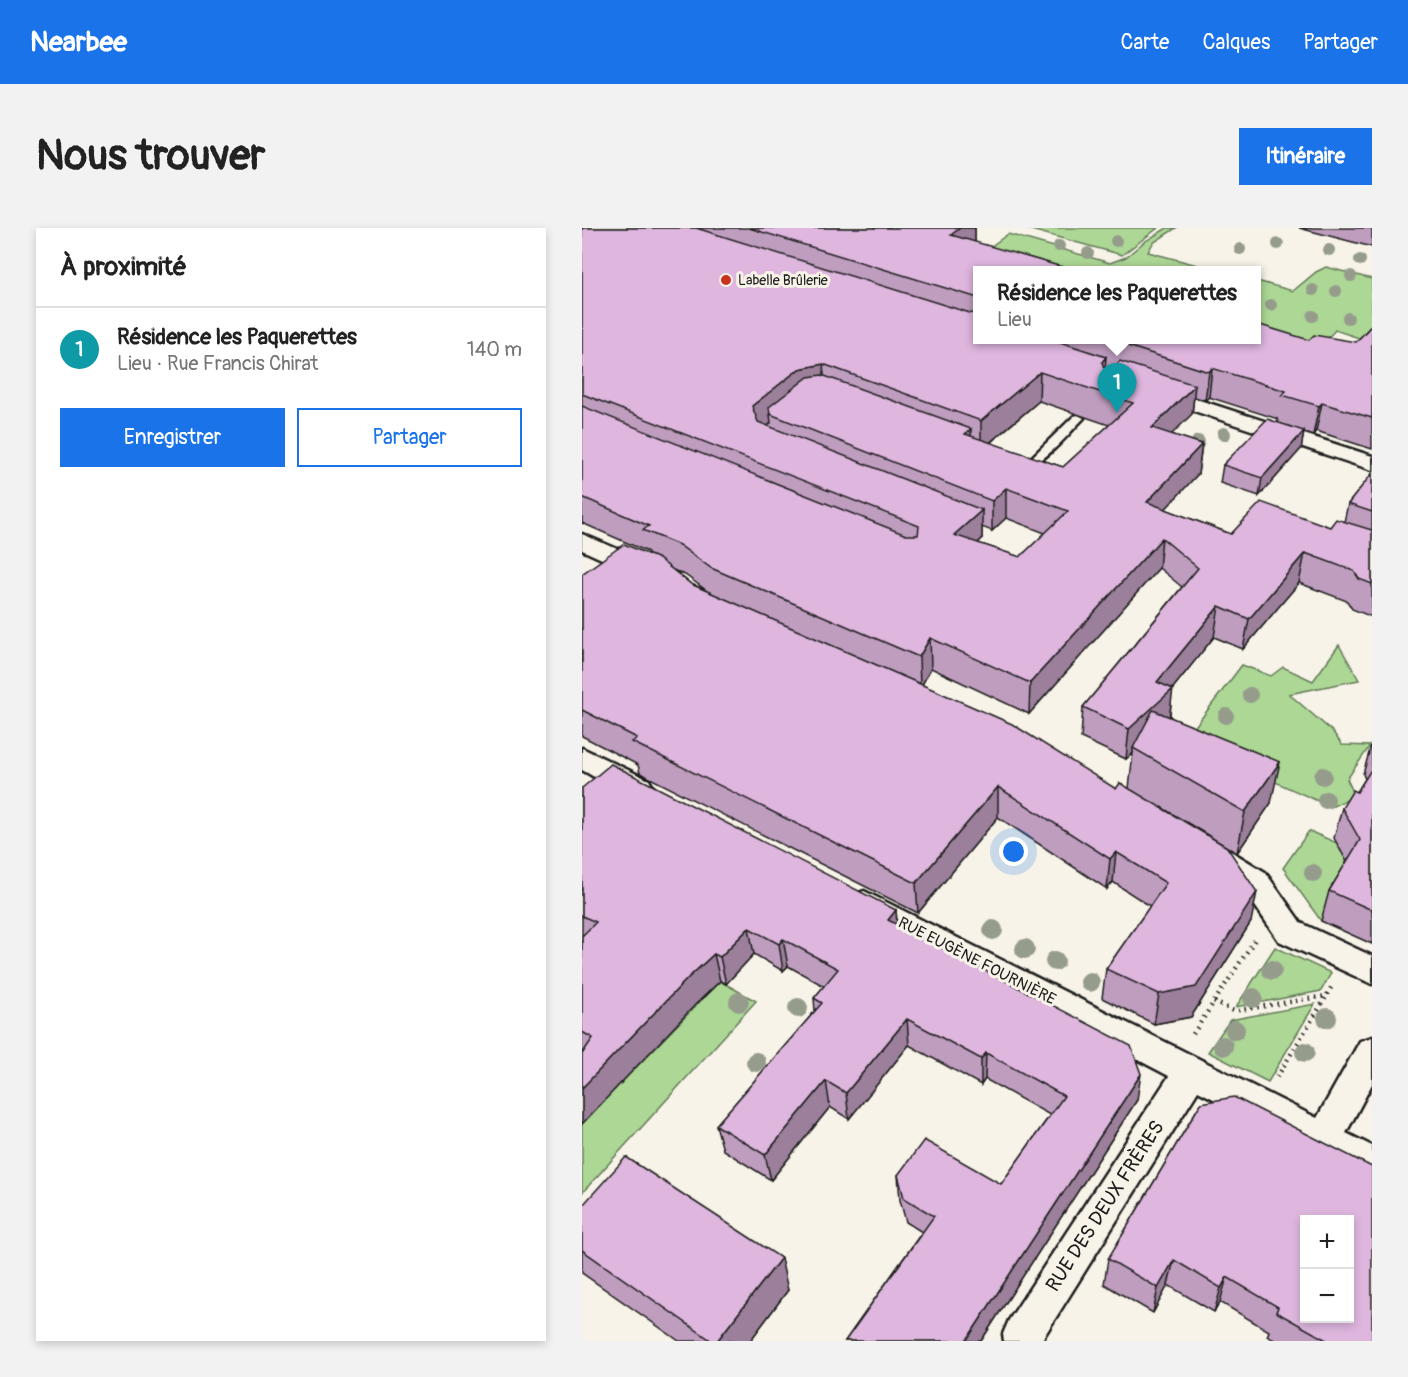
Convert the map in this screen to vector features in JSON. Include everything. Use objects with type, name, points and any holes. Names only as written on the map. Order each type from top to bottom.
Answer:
[{"type":"street","points":[[1142,388],[1372,463]]},
{"type":"street","points":[[582,541],[666,578]]},
{"type":"street","points":[[582,758],[667,802]]},
{"type":"street","points":[[1190,842],[1254,880],[1290,932],[1360,965]]},
{"type":"street","name":"RUE EUGÈNE FOURNIÈRE","points":[[837,890],[1189,1056],[1324,1140],[1372,1164]]},
{"type":"street","points":[[1324,1140],[1372,1051]]},
{"type":"street","name":"RUE DES DEUX FRÈRES","points":[[1024,1341],[1023,1334],[1189,1056]]},
{"type":"lane","points":[[1008,464],[1019,466],[1035,460],[1078,418]]},
{"type":"path","points":[[1189,1056],[1214,1002],[1259,932]]},
{"type":"path","points":[[1273,1084],[1326,996],[1360,965]]},
{"type":"path","points":[[1214,1002],[1234,1011],[1326,996]]},
{"type":"green space","points":[[1024,228],[1158,228],[1122,255]]},
{"type":"green space","points":[[1167,228],[1176,228],[1153,243],[1148,252],[1201,266],[992,266],[972,260],[1008,234],[1110,263],[1126,257],[1144,242]]},
{"type":"green space","points":[[1326,267],[1372,279],[1372,338],[1359,338],[1335,330],[1312,356],[1261,341],[1261,282],[1293,291],[1316,272]]},
{"type":"green space","points":[[1339,645],[1359,680],[1289,694],[1333,732],[1342,745],[1370,746],[1347,779],[1355,796],[1331,807],[1184,741],[1242,665],[1271,676],[1283,667],[1313,681]]},
{"type":"green space","points":[[1309,831],[1337,843],[1341,852],[1358,859],[1321,921],[1283,868]]},
{"type":"green space","points":[[1275,947],[1331,973],[1321,991],[1236,1007]]},
{"type":"green space","points":[[720,981],[756,1001],[582,1193],[582,1053],[603,1065],[614,1090]]},
{"type":"green space","points":[[1315,1004],[1268,1082],[1208,1052],[1230,1020]]},
{"type":"building","points":[[582,228],[696,228],[973,313],[973,344],[1066,344],[1106,357],[1102,362],[1104,368],[1114,367],[1120,361],[1195,385],[1152,428],[1202,444],[1147,502],[1231,534],[1261,502],[1330,527],[1336,519],[1372,530],[1372,584],[1359,579],[1354,571],[1305,553],[1249,619],[1219,606],[1157,682],[1173,689],[1129,729],[1083,707],[1198,568],[1162,538],[1030,683],[930,638],[919,657],[711,568],[679,545],[643,530],[649,526],[582,497],[582,406],[906,535],[918,535],[919,526],[582,394]],"holes":[[[823,364],[981,421],[1040,372],[1133,403],[1063,467],[965,434],[971,429],[822,375],[808,377],[769,407],[770,414],[992,501],[1006,488],[1068,511],[1020,557],[954,535],[982,510],[758,422],[752,406],[799,369]]]},
{"type":"building","points":[[749,228],[960,228],[951,235],[1059,266],[973,266],[973,296]]},
{"type":"building","points":[[1261,325],[1309,340],[1314,335],[1356,342],[1372,325],[1372,418],[1322,403],[1319,406],[1282,395],[1286,391],[1212,368],[1209,372],[1122,344],[1261,344]]},
{"type":"building","points":[[1267,419],[1304,431],[1262,478],[1223,465]]},
{"type":"building","points":[[1372,474],[1372,512],[1348,504],[1370,476]]},
{"type":"building","points":[[624,544],[659,559],[691,584],[1012,724],[1116,789],[1120,783],[1227,847],[1257,892],[1196,987],[1159,994],[1106,969],[1166,883],[1116,852],[1110,859],[998,787],[916,883],[632,742],[637,738],[582,710],[582,574]]},
{"type":"building","points":[[1153,710],[1280,762],[1245,812],[1133,748]]},
{"type":"building","points":[[611,764],[896,910],[888,920],[1131,1046],[1141,1074],[966,1341],[845,1341],[934,1216],[904,1198],[898,1175],[924,1140],[1001,1184],[1064,1096],[986,1053],[981,1059],[907,1019],[846,1093],[826,1081],[765,1155],[716,1125],[822,1003],[814,998],[838,969],[783,939],[779,944],[749,928],[720,957],[714,954],[689,977],[582,1088],[582,1054],[593,1038],[582,1032],[582,936],[596,922],[582,916],[582,788]]},
{"type":"building","points":[[1372,768],[1372,910],[1329,891],[1360,840],[1342,808],[1353,790],[1357,792]]},
{"type":"building","points":[[1234,1097],[1372,1167],[1372,1341],[1328,1341],[1276,1312],[1278,1307],[1227,1277],[1221,1288],[1174,1260],[1158,1288],[1108,1259],[1201,1103]]},
{"type":"building","points":[[626,1157],[781,1258],[717,1341],[712,1341],[582,1250],[582,1206]]},
{"type":"place","name":"Labelle Brûlerie","points":[[726,280]]},
{"type":"place","name":"Résidence les Paquerettes","points":[[1117,413]]}]
